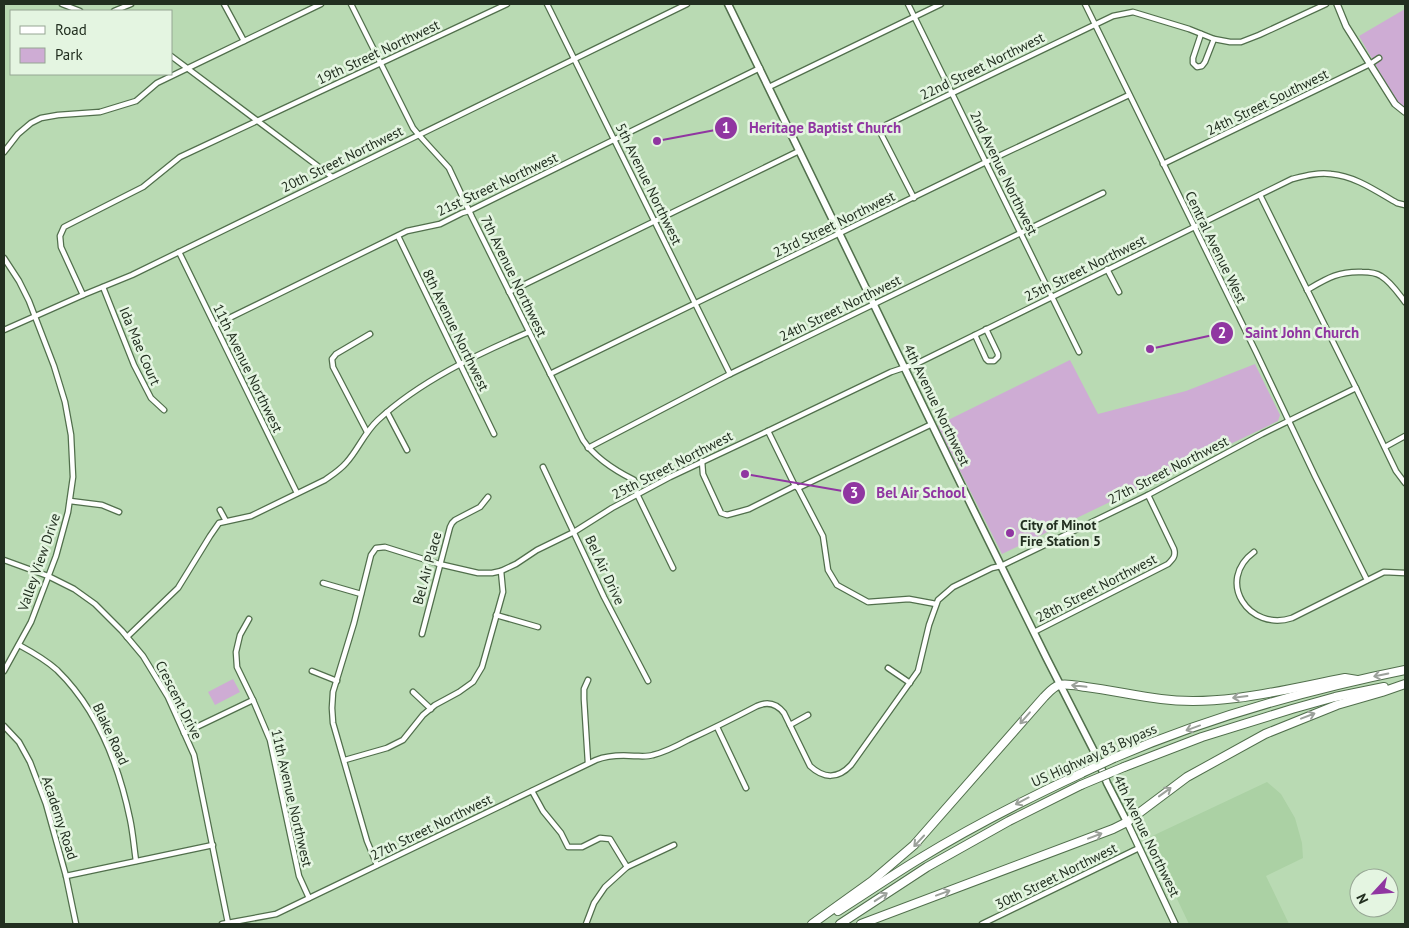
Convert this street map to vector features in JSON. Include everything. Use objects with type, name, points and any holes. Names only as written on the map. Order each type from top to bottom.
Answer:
[{"type":"highway","name":"US Highway 83 Bypass","points":[[819,924],[919,859],[1031,796],[1114,758],[1198,726],[1260,706],[1357,680],[1405,670]]},
{"type":"highway","points":[[812,924],[872,881],[910,850],[1044,697],[1060,685],[1093,688],[1184,702],[1252,696],[1345,678],[1357,680]]},
{"type":"highway","points":[[861,924],[1113,829],[1127,822],[1187,777],[1264,734],[1337,705],[1405,683]]},
{"type":"highway","name":"US Highway 83 Bypass","points":[[840,924],[927,867],[1081,785],[1202,737],[1335,697],[1405,683]]},
{"type":"main road","name":"4th Avenue Northwest","points":[[731,5],[839,234],[1001,566],[1097,757],[1107,783],[1127,822]]},
{"type":"street","points":[[62,4],[77,10]]},
{"type":"street","points":[[116,10],[131,4]]},
{"type":"street","points":[[224,4],[244,41]]},
{"type":"street","points":[[4,152],[18,134],[31,123],[41,118],[100,112],[136,101],[157,83],[321,4]]},
{"type":"street","name":"7th Avenue Northwest","points":[[351,4],[399,103],[418,134],[449,168],[588,448],[613,468],[634,480],[637,494],[673,568]]},
{"type":"street","name":"19th Street Northwest","points":[[83,294],[61,248],[60,236],[64,227],[143,187],[180,157],[507,4]]},
{"type":"street","name":"5th Avenue Northwest","points":[[547,4],[730,374]]},
{"type":"street","name":"20th Street Northwest","points":[[4,330],[179,252],[331,176],[687,4]]},
{"type":"street","name":"2nd Avenue Northwest","points":[[908,4],[1079,352]]},
{"type":"street","points":[[769,87],[941,4]]},
{"type":"street","name":"Central Avenue West","points":[[1085,4],[1367,580]]},
{"type":"street","name":"22nd Street Northwest","points":[[914,198],[879,130],[1113,16],[1133,12],[1214,38],[1230,42],[1241,42],[1259,36],[1326,4]]},
{"type":"street","points":[[1337,4],[1346,26],[1395,104],[1405,112]]},
{"type":"street","points":[[1201,34],[1193,58],[1193,63],[1197,67],[1202,66],[1206,62],[1214,38]]},
{"type":"street","points":[[172,57],[331,176]]},
{"type":"street","name":"24th Street Southwest","points":[[1163,164],[1379,58]]},
{"type":"street","name":"21st Street Northwest","points":[[215,325],[407,231],[440,224],[462,212],[469,211],[760,68]]},
{"type":"street","name":"23rd Street Northwest","points":[[550,374],[986,162],[1129,95]]},
{"type":"street","points":[[509,292],[799,151]]},
{"type":"street","name":"25th Street Northwest","points":[[361,594],[371,555],[376,548],[385,547],[440,564],[478,573],[501,571],[516,564],[537,550],[574,532],[637,494],[702,461],[891,372],[918,363],[1292,179],[1330,173],[1349,177],[1397,203],[1405,205]]},
{"type":"street","name":"24th Street Northwest","points":[[588,448],[730,374],[1103,193]]},
{"type":"street","points":[[1260,195],[1396,471],[1405,483]]},
{"type":"street","name":"8th Avenue Northwest","points":[[398,236],[494,434]]},
{"type":"street","name":"11th Avenue Northwest","points":[[179,252],[297,493]]},
{"type":"street","name":"Valley View Drive","points":[[4,258],[19,281],[36,316],[54,366],[65,402],[71,435],[73,477],[64,531],[48,576],[31,622],[4,671]]},
{"type":"street","points":[[1107,269],[1119,292]]},
{"type":"street","points":[[1307,290],[1332,276],[1349,271],[1370,272],[1381,276],[1405,302]]},
{"type":"street","name":"Ida Mae Court","points":[[103,287],[134,365],[151,398],[164,410]]},
{"type":"street","points":[[975,335],[986,359],[994,362],[998,354],[986,329]]},
{"type":"street","points":[[127,637],[178,588],[219,524],[252,516],[334,474],[347,462],[367,432],[387,412],[423,386],[460,365],[529,332]]},
{"type":"street","points":[[367,432],[333,367],[332,359],[336,354],[370,334]]},
{"type":"street","name":"27th Street Northwest","points":[[222,924],[276,914],[588,763],[606,756],[650,756],[664,752],[760,705],[768,703],[776,704],[780,708],[810,766],[817,773],[827,776],[840,774],[847,769],[918,671],[936,604],[953,587],[1148,495],[1262,434],[1356,388]]},
{"type":"street","points":[[387,412],[407,450]]},
{"type":"street","points":[[702,461],[702,474],[721,513],[726,515],[749,509],[932,424]]},
{"type":"street","points":[[768,431],[822,536],[828,570],[837,585],[868,602],[909,599],[936,604]]},
{"type":"street","points":[[1385,447],[1405,436]]},
{"type":"street","name":"Bel Air Drive","points":[[543,467],[604,597],[648,681]]},
{"type":"street","name":"28th Street Northwest","points":[[1034,632],[1168,564],[1172,560],[1175,556],[1174,549],[1148,495]]},
{"type":"street","name":"Bel Air Place","points":[[422,634],[452,523],[480,507],[488,497]]},
{"type":"street","points":[[70,501],[102,505],[119,512]]},
{"type":"street","points":[[220,510],[226,521]]},
{"type":"street","points":[[1254,552],[1240,565],[1237,588],[1244,605],[1252,613],[1265,619],[1282,621],[1292,618],[1384,572],[1405,573]]},
{"type":"street","name":"Crescent Drive","points":[[4,560],[48,576],[74,589],[95,604],[143,656],[168,697],[194,754],[228,923]]},
{"type":"street","points":[[345,760],[387,748],[403,740],[431,709],[473,682],[482,667],[503,592],[501,571]]},
{"type":"street","points":[[323,582],[361,594],[354,624],[333,692],[333,715],[367,841],[377,865]]},
{"type":"street","points":[[496,615],[538,627]]},
{"type":"street","name":"11th Avenue Northwest","points":[[249,619],[240,635],[236,652],[236,668],[253,700],[270,740],[299,876],[309,898]]},
{"type":"street","name":"Blake Road","points":[[19,645],[37,655],[56,670],[86,705],[115,766],[130,820],[136,861]]},
{"type":"street","points":[[888,668],[910,682]]},
{"type":"street","points":[[312,671],[337,681]]},
{"type":"street","points":[[588,680],[584,689],[584,699],[588,763]]},
{"type":"street","points":[[413,692],[431,709]]},
{"type":"street","points":[[184,734],[253,700]]},
{"type":"street","points":[[790,725],[808,715]]},
{"type":"street","name":"Academy Road","points":[[4,726],[19,742],[30,762],[46,804],[66,876],[76,924]]},
{"type":"street","points":[[717,727],[746,788]]},
{"type":"street","points":[[532,791],[543,811],[561,833],[568,847],[582,847],[600,838],[610,839],[627,867]]},
{"type":"street","name":"4th Avenue Northwest","points":[[1127,822],[1176,924]]},
{"type":"street","points":[[66,876],[213,845]]},
{"type":"street","points":[[586,924],[594,903],[605,887],[627,867],[674,845]]},
{"type":"street","name":"30th Street Northwest","points":[[982,924],[1139,848]]},
{"type":"shaded area","points":[[1267,782],[1281,794],[1295,818],[1302,843],[1303,858],[1266,876],[1289,924],[1189,924],[1148,838]]},
{"type":"green space","points":[[1405,9],[1405,109],[1397,102],[1359,36]]},
{"type":"green space","points":[[1070,360],[1098,414],[1186,391],[1255,364],[1280,415],[1278,421],[1002,554],[938,425]]},
{"type":"green space","points":[[233,679],[240,692],[215,705],[208,692]]},
{"type":"place","name":"Heritage Baptist Church","points":[[657,141]]},
{"type":"place","name":"Saint John Church","points":[[1150,349]]},
{"type":"place","name":"Bel Air School","points":[[745,474]]},
{"type":"place","name":"City of Minot Fire Station 5","points":[[1010,533]]}]
